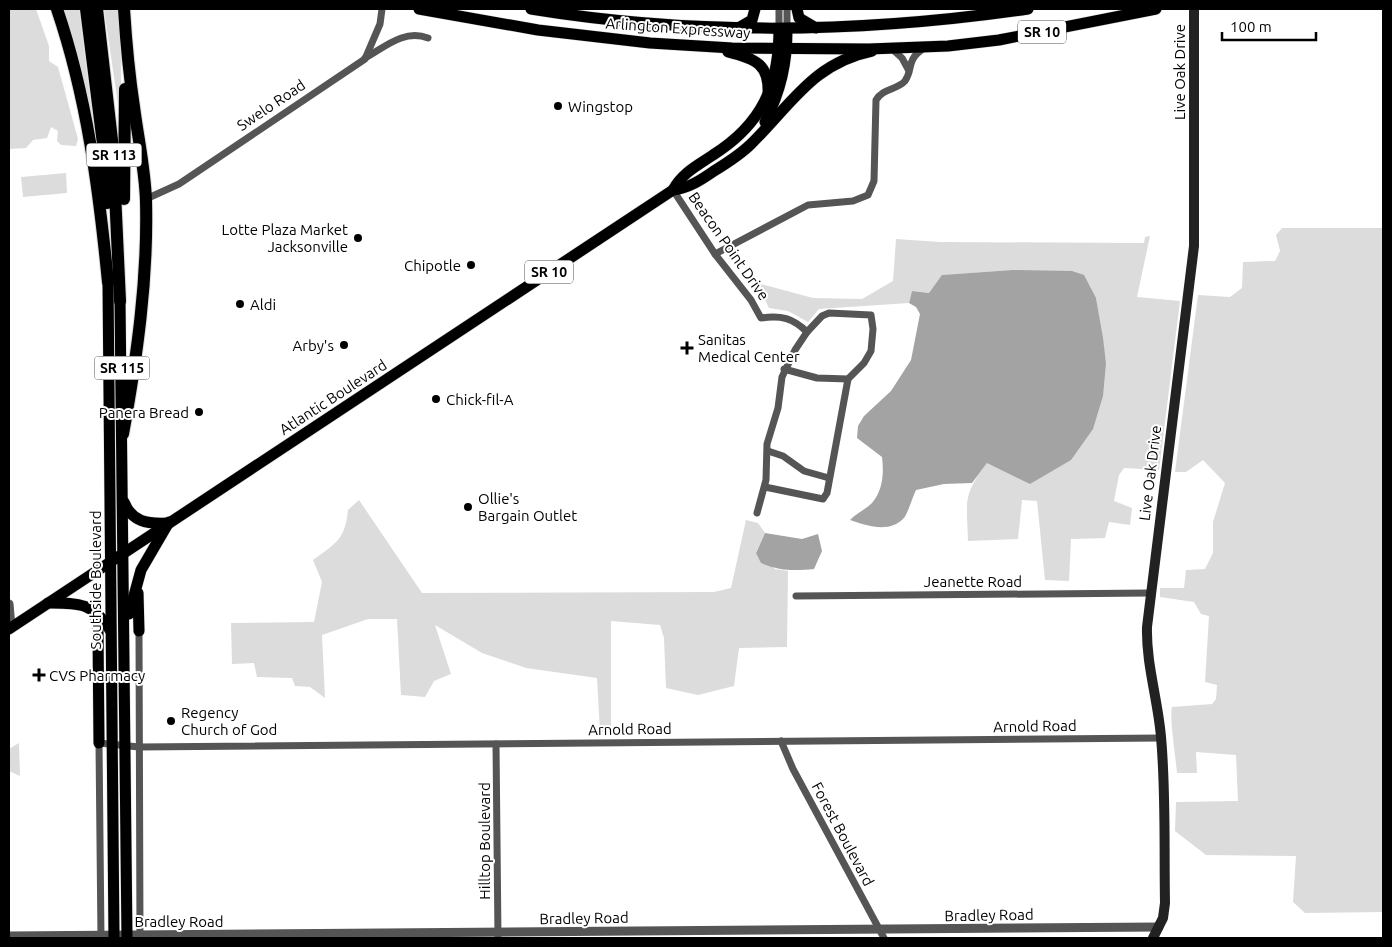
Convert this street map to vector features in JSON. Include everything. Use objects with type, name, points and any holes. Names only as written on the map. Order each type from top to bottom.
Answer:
[{"type":"highway","name":"SR 115","points":[[57,9],[71,51],[92,149],[108,282]]},
{"type":"highway","name":"SR 113","points":[[86,9],[104,152],[109,242],[108,282]]},
{"type":"highway","name":"SR 113","points":[[97,9],[113,149],[120,301]]},
{"type":"highway","name":"SR 115","points":[[120,301],[124,198],[126,30],[124,9]]},
{"type":"highway","points":[[123,434],[135,369],[140,321],[145,265],[146,199],[126,30]]},
{"type":"main road","name":"Arlington Expressway","points":[[419,9],[571,35],[707,47],[783,49]]},
{"type":"main road","name":"Arlington Expressway","points":[[530,9],[625,21],[783,29]]},
{"type":"main road","points":[[738,28],[752,20],[755,9]]},
{"type":"main road","points":[[797,9],[799,18],[817,28]]},
{"type":"main road","name":"SR 10","points":[[783,29],[914,23],[1028,9]]},
{"type":"main road","name":"Atlantic Boulevard","points":[[10,628],[673,190],[694,184],[735,158],[756,139],[796,94],[816,76],[850,58],[872,51],[1016,37],[1156,9]]},
{"type":"main road","name":"Live Oak Drive","points":[[1153,938],[1163,918],[1165,903],[1161,738],[1146,643],[1150,593],[1194,246],[1194,9]]},
{"type":"main road","name":"Atlantic Boulevard","points":[[673,190],[686,173],[742,134],[756,116],[768,96],[783,49],[783,29]]},
{"type":"main road","points":[[707,47],[745,57],[760,65],[766,75],[768,96]]},
{"type":"main road","points":[[756,139],[780,88],[783,49]]},
{"type":"main road","name":"Atlantic Boulevard","points":[[783,49],[892,49]]},
{"type":"main road","name":"Southside Boulevard","points":[[108,282],[114,937]]},
{"type":"main road","name":"Southside Boulevard","points":[[120,301],[124,502],[127,937]]},
{"type":"main road","points":[[124,502],[131,515],[140,521],[153,524],[169,522]]},
{"type":"main road","points":[[124,632],[141,570],[169,522]]},
{"type":"main road","points":[[139,631],[138,599],[141,570]]},
{"type":"main road","points":[[48,603],[77,603],[95,611],[110,630]]},
{"type":"main road","points":[[95,611],[98,631],[99,743]]},
{"type":"street","points":[[365,59],[374,43],[382,9]]},
{"type":"street","points":[[779,9],[783,29]]},
{"type":"street","points":[[783,29],[788,9]]},
{"type":"street","name":"Swelo Road","points":[[146,199],[178,184],[402,36],[412,34],[428,38]]},
{"type":"street","points":[[715,254],[808,205],[853,201],[868,195],[874,181],[875,102],[882,92],[903,82],[912,58],[926,47]]},
{"type":"street","points":[[892,49],[902,58],[908,69]]},
{"type":"street","name":"Beacon Point Drive","points":[[673,190],[715,254],[751,300],[761,318],[785,317],[793,320],[807,332]]},
{"type":"street","points":[[757,513],[765,487],[767,444],[778,408],[784,370],[807,332],[822,316],[829,313],[871,315],[874,329],[869,356],[848,379],[827,494],[823,499],[765,487]]},
{"type":"street","points":[[784,370],[817,378],[848,379]]},
{"type":"street","points":[[768,451],[783,456],[809,473],[829,478]]},
{"type":"street","name":"Jeanette Road","points":[[796,596],[1150,593]]},
{"type":"street","points":[[9,604],[10,628]]},
{"type":"street","points":[[139,631],[140,936]]},
{"type":"street","name":"Arnold Road","points":[[99,743],[139,747],[1161,738]]},
{"type":"street","name":"Forest Boulevard","points":[[780,741],[793,769],[884,938]]},
{"type":"street","points":[[99,743],[101,937]]},
{"type":"street","name":"Hilltop Boulevard","points":[[496,744],[498,935]]},
{"type":"street","name":"Bradley Road","points":[[9,936],[498,935],[1159,927]]},
{"type":"shaded area","points":[[9,9],[36,9],[49,46],[49,61],[58,67],[78,139],[76,146],[61,145],[57,141],[58,131],[51,127],[47,138],[33,140],[26,148],[9,149]]},
{"type":"shaded area","points":[[59,9],[79,9],[96,146]]},
{"type":"shaded area","points":[[104,9],[120,9],[122,119],[120,118]]},
{"type":"shaded area","points":[[66,173],[67,193],[23,197],[21,177]]},
{"type":"shaded area","points":[[1282,228],[1383,228],[1383,912],[1305,913],[1293,902],[1296,856],[1206,855],[1175,831],[1176,802],[1238,801],[1236,755],[1196,752],[1197,773],[1177,773],[1172,728],[1172,707],[1212,704],[1216,699],[1217,685],[1205,682],[1209,616],[1201,614],[1194,602],[1160,597],[1160,588],[1184,588],[1186,570],[1205,569],[1213,553],[1213,522],[1225,483],[1203,460],[1186,472],[1175,472],[1198,295],[1230,297],[1242,288],[1243,262],[1275,261],[1280,251],[1276,235]]},
{"type":"shaded area","points":[[1150,236],[1137,297],[1180,301],[1159,470],[1124,468],[1119,475],[1114,501],[1132,508],[1130,525],[1109,522],[1105,538],[1071,539],[1069,581],[1045,580],[1037,501],[1022,500],[1018,539],[968,541],[967,507],[973,483],[987,463],[1106,363],[1096,298],[1012,270],[943,275],[929,293],[912,291],[909,303],[819,309],[808,322],[788,311],[769,308],[757,283],[813,298],[862,299],[893,281],[896,239],[940,242],[1144,243],[1145,237]]},
{"type":"shaded area","points":[[1012,270],[1072,271],[1084,275],[1096,298],[1106,363],[1103,396],[1093,429],[1071,460],[1030,484],[987,463],[972,483],[944,484],[916,490],[905,517],[891,526],[871,526],[850,520],[872,503],[881,487],[883,475],[882,457],[857,438],[858,426],[864,416],[891,391],[911,360],[920,314],[916,307],[909,303],[912,291],[929,293],[942,275]]},
{"type":"shaded area","points":[[359,500],[422,593],[714,592],[731,588],[746,520],[758,523],[765,533],[756,552],[775,569],[788,571],[787,647],[739,648],[734,686],[698,695],[666,688],[664,638],[660,625],[611,621],[611,733],[600,732],[597,678],[526,668],[482,653],[435,625],[451,674],[434,681],[425,697],[401,695],[397,619],[368,619],[322,635],[325,698],[310,687],[295,686],[292,678],[257,677],[254,663],[232,664],[231,623],[314,622],[322,582],[313,560],[333,545],[342,535],[348,510]]},
{"type":"shaded area","points":[[765,533],[802,539],[818,534],[822,551],[814,569],[787,570],[761,563],[756,553]]},
{"type":"shaded area","points":[[19,743],[20,776],[9,771],[9,749]]},
{"type":"place","name":"Wingstop","points":[[558,106]]},
{"type":"place","name":"Lotte Plaza Market Jacksonville","points":[[358,238]]},
{"type":"place","name":"Chipotle","points":[[471,265]]},
{"type":"place","name":"Aldi","points":[[240,304]]},
{"type":"place","name":"Arby's","points":[[344,345]]},
{"type":"place","name":"Sanitas Medical Center","points":[[687,348]]},
{"type":"place","name":"Chick-fil-A","points":[[436,399]]},
{"type":"place","name":"Panera Bread","points":[[199,412]]},
{"type":"place","name":"Ollie's Bargain Outlet","points":[[468,507]]},
{"type":"place","name":"CVS Pharmacy","points":[[39,675]]},
{"type":"place","name":"Regency Church of God","points":[[171,721]]}]
